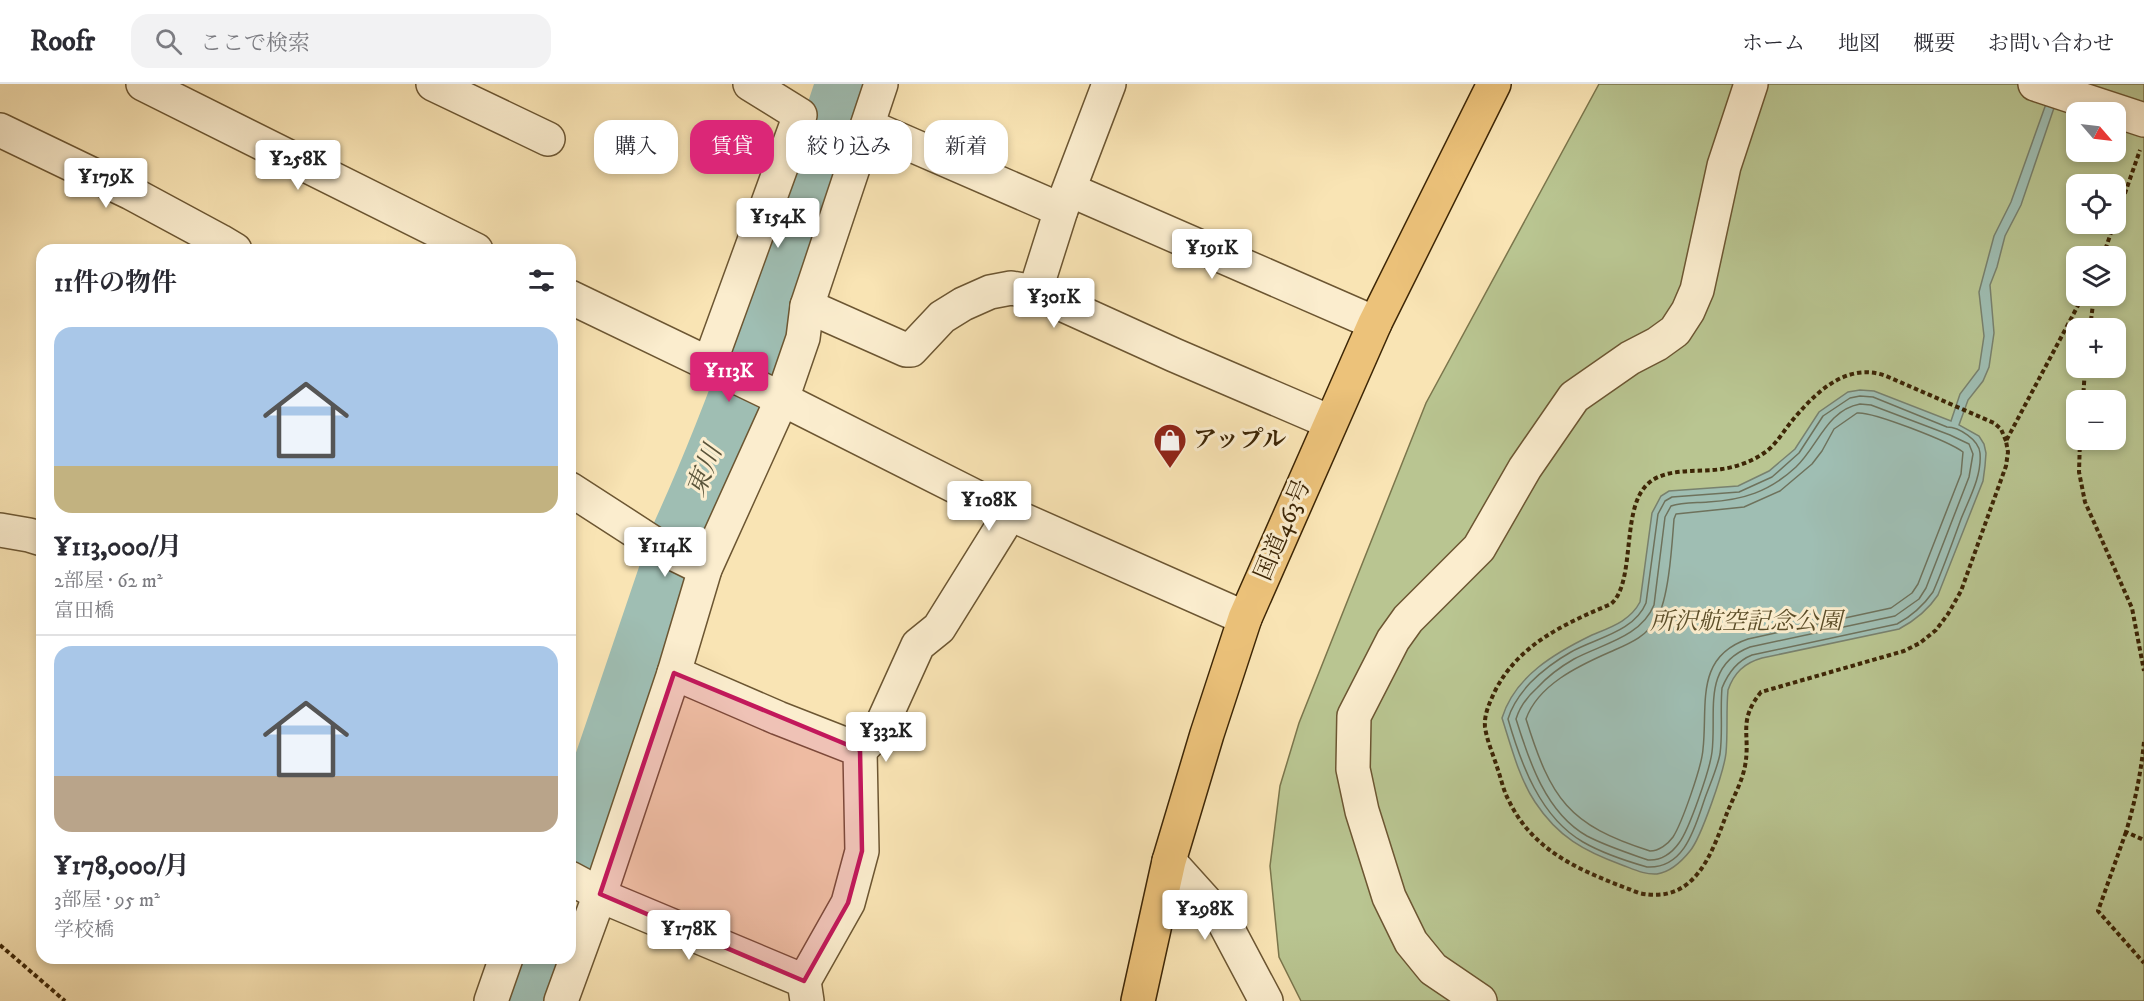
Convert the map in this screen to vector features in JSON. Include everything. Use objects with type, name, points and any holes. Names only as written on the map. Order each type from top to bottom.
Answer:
[{"type":"highway","name":"国道463号","points":[[1138,1001],[1169,861],[1206,734],[1245,618],[1330,422],[1376,323],[1494,84]]},
{"type":"street","points":[[144,84],[464,244]]},
{"type":"street","points":[[433,84],[548,139]]},
{"type":"street","points":[[715,368],[800,115],[750,84]]},
{"type":"street","points":[[870,120],[881,84]]},
{"type":"street","points":[[1480,1001],[1433,969],[1412,942],[1389,897],[1362,811],[1353,769],[1354,716],[1372,676],[1393,640],[1408,619],[1479,548],[1525,468],[1574,397],[1675,331],[1688,311],[1696,290],[1724,166],[1751,84]]},
{"type":"street","points":[[2035,84],[2144,120]]},
{"type":"street","points":[[1035,292],[1104,85]]},
{"type":"street","points":[[0,130],[131,193],[225,244]]},
{"type":"street","points":[[912,143],[1065,200],[1376,323]]},
{"type":"street","points":[[576,929],[585,886],[674,674],[700,567],[771,394],[803,338],[807,306],[852,174]]},
{"type":"street","points":[[807,306],[906,350],[911,350],[942,317],[963,304],[990,292],[1011,288],[1035,292],[1330,422]]},
{"type":"street","points":[[576,300],[771,394],[1010,514],[1245,618]]},
{"type":"street","points":[[576,493],[658,546],[700,567]]},
{"type":"street","points":[[585,886],[806,991],[848,903],[862,851],[860,750],[879,731],[918,645],[939,628],[1010,514]]},
{"type":"street","points":[[0,530],[36,537]]},
{"type":"street","points":[[674,674],[860,750]]},
{"type":"street","points":[[1169,861],[1224,922],[1266,1001]]},
{"type":"street","points":[[491,1001],[504,964]]},
{"type":"street","points":[[561,1001],[569,964]]},
{"type":"path","points":[[2126,191],[2143,142]]},
{"type":"path","points":[[2006,441],[2001,429],[1994,423],[1886,376],[1864,372],[1841,378],[1820,392],[1804,406],[1767,451],[1755,459],[1720,470],[1669,474],[1655,478],[1646,485],[1635,502],[1629,548],[1617,598],[1611,604],[1552,632],[1532,645],[1507,671],[1487,708],[1485,726],[1489,743],[1508,800],[1519,819],[1553,854],[1569,864],[1639,893],[1649,896],[1668,894],[1699,874],[1709,859],[1745,765],[1747,714],[1761,692],[1904,651],[1920,643],[1936,630],[1948,614],[1961,591],[2006,466],[2008,452],[2006,441],[2078,306]]},
{"type":"path","points":[[2080,450],[2079,472],[2085,502],[2132,608],[2144,672]]},
{"type":"path","points":[[2144,742],[2136,796],[2098,911],[2144,963]]},
{"type":"path","points":[[2126,832],[2144,840]]},
{"type":"path","points":[[0,945],[65,1001]]},
{"type":"highlighted area","points":[[674,673],[860,750],[862,851],[848,903],[804,981],[600,894]]},
{"type":"green space","name":"所沢航空記念公園","points":[[1599,84],[2144,84],[2144,1001],[1301,1001],[1279,957],[1270,866],[1280,786],[1299,723],[1426,403]]},
{"type":"water","points":[[2047,101],[2055,105],[2021,205],[2005,236],[1990,285],[1994,333],[1989,367],[1983,381],[1968,400],[1959,425],[1979,436],[1984,444],[1986,453],[1983,481],[1938,595],[1921,614],[1899,629],[1762,658],[1741,670],[1733,679],[1728,690],[1726,753],[1711,804],[1695,844],[1683,859],[1671,868],[1657,874],[1644,873],[1584,848],[1553,825],[1524,783],[1502,718],[1516,690],[1526,678],[1551,658],[1578,642],[1619,623],[1636,609],[1640,602],[1652,513],[1661,496],[1669,491],[1738,486],[1769,471],[1795,449],[1819,412],[1848,392],[1874,391],[1951,421],[1960,394],[1979,369],[1984,336],[1979,292],[1994,236],[2011,202]]},
{"type":"waterway","name":"東川","points":[[576,841],[681,532],[748,366],[844,84]]},
{"type":"waterway","name":"東川","points":[[525,1001],[537,964]]},
{"type":"place","name":"アップル","points":[[1170,469]]}]
